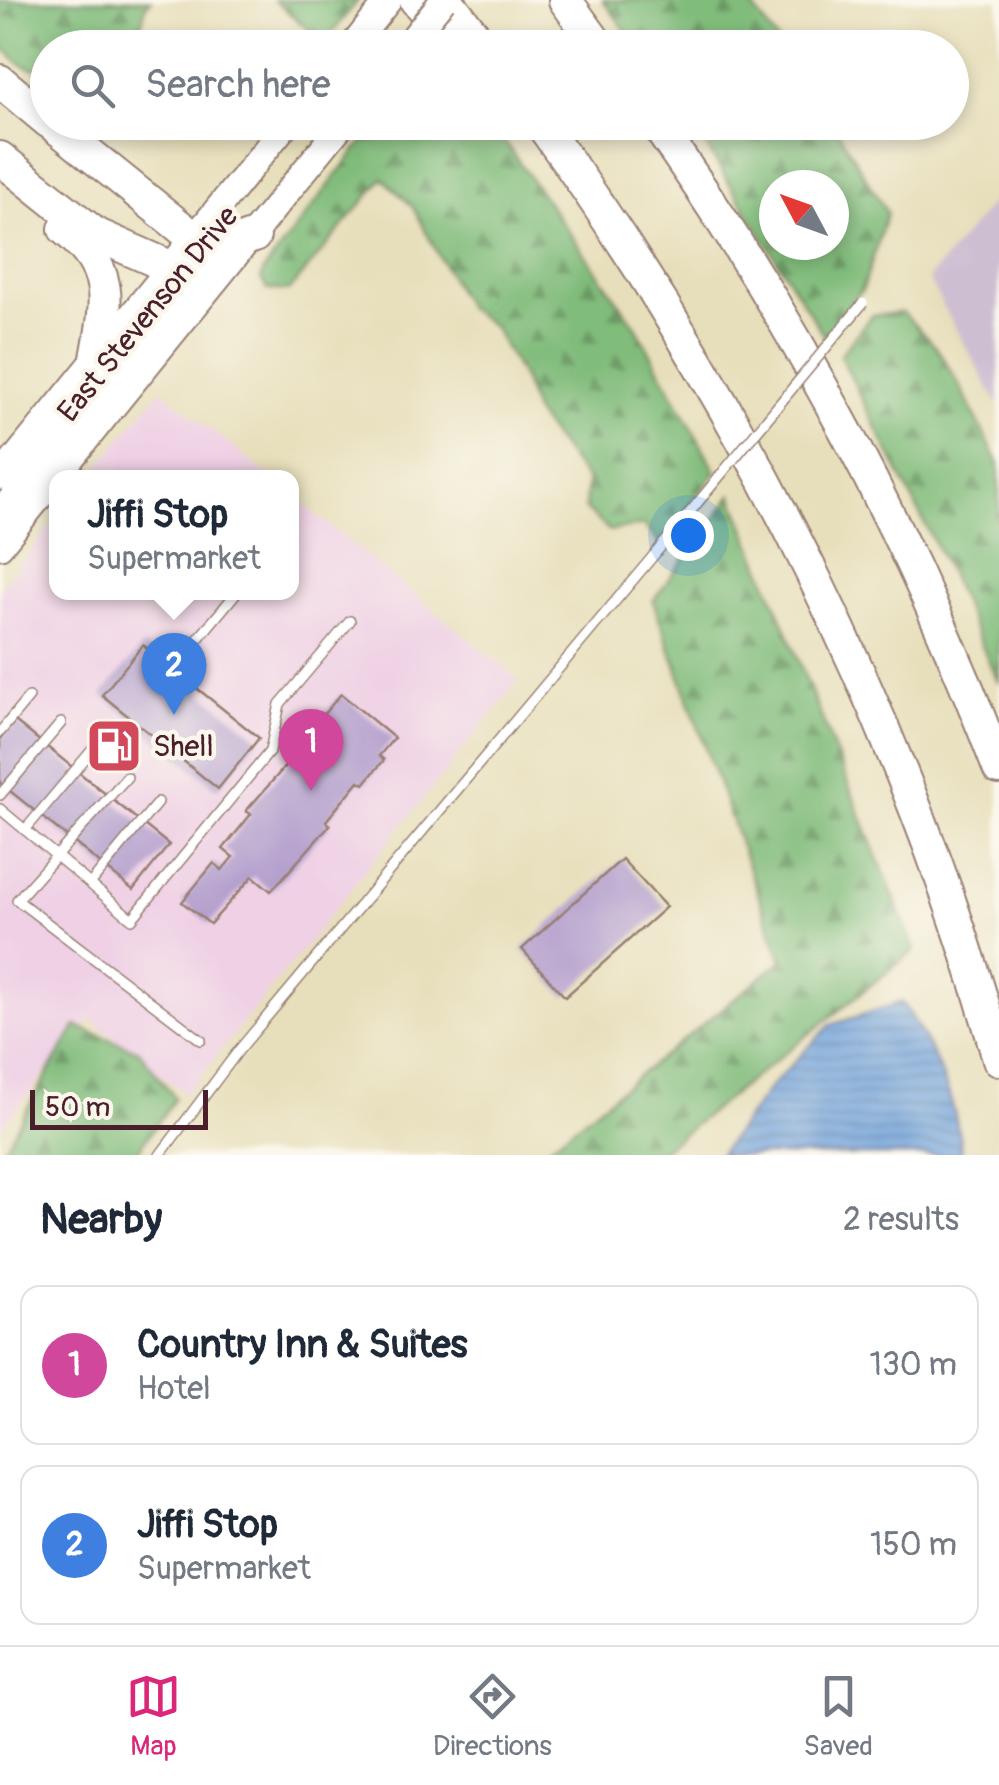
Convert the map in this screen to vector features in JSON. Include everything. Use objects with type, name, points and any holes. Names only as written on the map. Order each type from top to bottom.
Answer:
[{"type":"highway","points":[[416,0],[441,30]]},
{"type":"highway","points":[[444,0],[469,30]]},
{"type":"highway","points":[[565,0],[587,30]]},
{"type":"highway","points":[[589,0],[606,30]]},
{"type":"highway","points":[[0,82],[30,106]]},
{"type":"highway","points":[[67,140],[186,256]]},
{"type":"highway","points":[[529,140],[598,235],[657,293]]},
{"type":"highway","points":[[552,140],[657,293],[752,461],[859,671],[937,868],[999,1059]]},
{"type":"highway","points":[[668,140],[712,201],[863,469],[918,578],[999,768]]},
{"type":"highway","points":[[0,158],[96,234],[186,256],[254,236]]},
{"type":"highway","points":[[0,175],[86,246],[100,268],[107,296],[97,358]]},
{"type":"highway","points":[[0,526],[10,506],[160,321],[186,256]]},
{"type":"main road","points":[[365,30],[390,0]]},
{"type":"main road","points":[[419,30],[444,0]]},
{"type":"main road","name":"East Stevenson Drive","points":[[0,477],[186,256],[274,140]]},
{"type":"main road","name":"East Stevenson Drive","points":[[62,470],[330,140]]},
{"type":"main road","points":[[0,453],[34,435]]},
{"type":"main road","name":"East Stevenson Drive","points":[[0,546],[49,486]]},
{"type":"lane","points":[[160,1155],[239,1050],[863,303]]},
{"type":"lane","points":[[198,639],[230,600]]},
{"type":"lane","points":[[0,809],[132,919],[270,751],[280,704],[350,620]]},
{"type":"lane","points":[[0,732],[29,697]]},
{"type":"lane","points":[[0,795],[60,722]]},
{"type":"lane","points":[[25,830],[93,749]]},
{"type":"lane","points":[[127,777],[70,846],[56,855],[17,900],[202,1040]]},
{"type":"lane","points":[[90,884],[158,802]]},
{"type":"shaded area","points":[[999,194],[999,406],[928,279]]},
{"type":"shaded area","points":[[161,390],[261,470],[96,470]]},
{"type":"shaded area","points":[[299,501],[519,680],[186,1094],[90,1019],[0,1129],[0,589],[49,528],[49,600],[299,600]]},
{"type":"green space","points":[[0,0],[151,0],[137,30],[30,30],[30,67],[20,64],[0,44]]},
{"type":"green space","points":[[274,0],[358,0],[334,30],[309,30]]},
{"type":"green space","points":[[603,0],[748,0],[770,30],[625,30]]},
{"type":"green space","points":[[364,140],[503,140],[635,325],[716,472],[660,544],[644,525],[610,531],[585,509],[587,481],[534,412],[524,381],[493,326],[466,307],[413,207],[383,178],[289,291],[267,289],[261,279]]},
{"type":"green space","points":[[703,140],[843,140],[887,213],[863,289],[824,336],[777,260],[849,260],[849,170],[759,170],[759,231]]},
{"type":"green space","points":[[902,312],[936,347],[999,464],[999,684],[945,564],[840,355],[871,316]]},
{"type":"green space","points":[[732,495],[915,950],[656,1155],[539,1155],[782,961],[653,601]]},
{"type":"green space","points":[[76,1026],[139,1051],[175,1098],[135,1155],[0,1155]]},
{"type":"water","points":[[902,1002],[942,1075],[955,1113],[962,1155],[719,1155],[770,1087],[830,1025]]},
{"type":"building","points":[[143,645],[259,738],[218,789],[102,695]]},
{"type":"building","points":[[341,694],[394,738],[379,756],[384,760],[364,784],[359,781],[326,821],[330,825],[271,891],[253,876],[210,924],[182,902],[214,863],[222,870],[233,857],[223,849],[251,814],[246,811],[327,719],[323,715]]},
{"type":"building","points":[[15,721],[169,845],[133,890],[0,783],[0,739]]},
{"type":"building","points":[[622,859],[666,907],[565,997],[522,949]]},
{"type":"place","name":"Jiffi Stop","points":[[174,715]]},
{"type":"place","name":"Shell","points":[[114,746]]},
{"type":"place","name":"Country Inn & Suites","points":[[311,791]]}]
